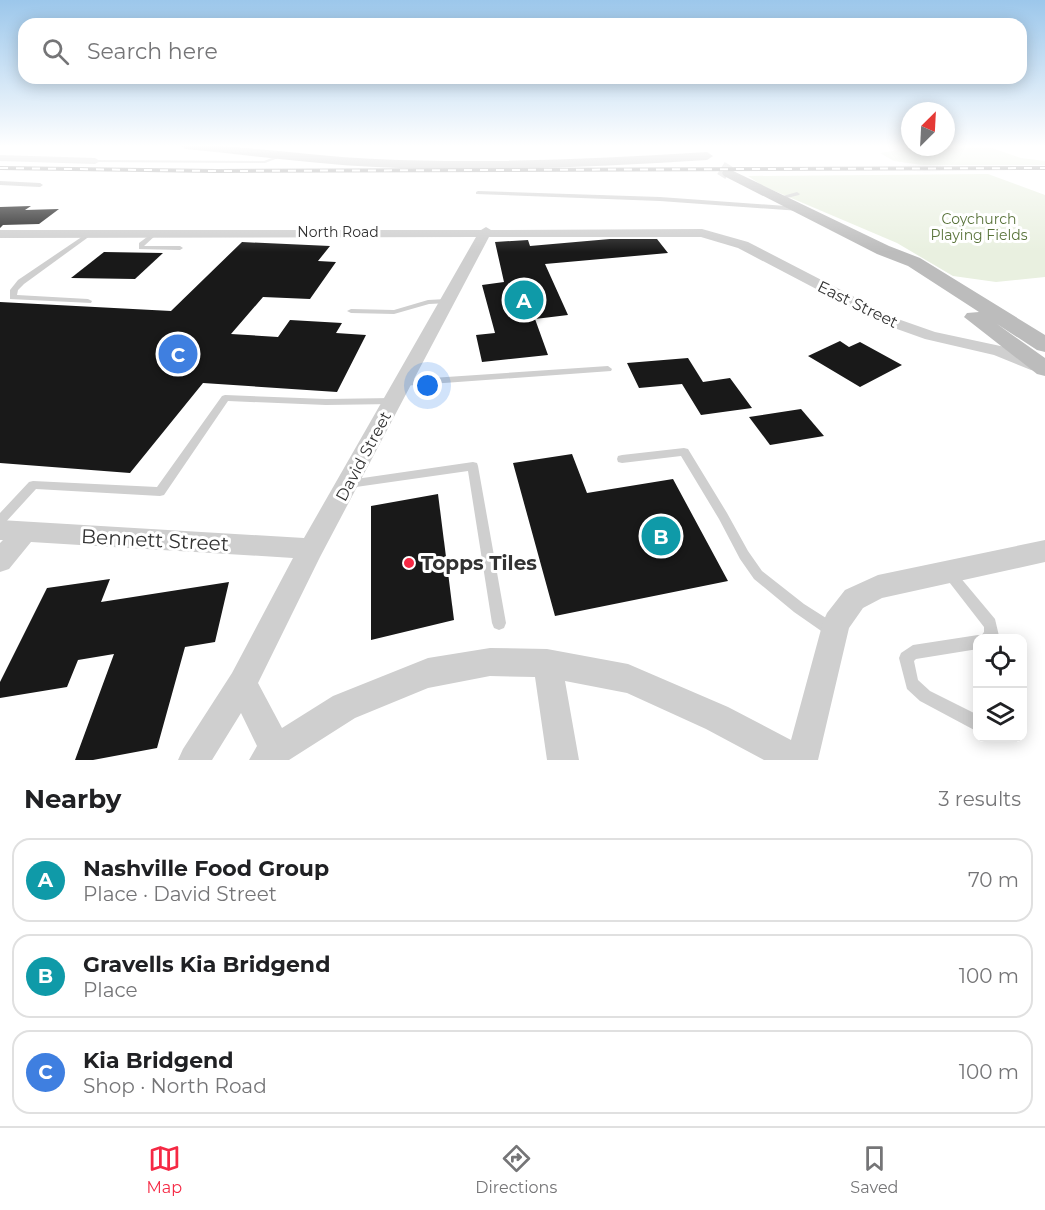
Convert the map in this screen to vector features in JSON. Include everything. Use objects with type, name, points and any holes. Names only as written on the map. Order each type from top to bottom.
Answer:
[{"type":"main road","points":[[742,180],[779,204],[802,209],[884,250],[914,262],[1045,345]]},
{"type":"main road","points":[[884,250],[895,264],[993,330],[1045,369]]},
{"type":"street","name":"David Street","points":[[194,760],[242,683],[311,549],[349,484],[446,301],[486,231]]},
{"type":"street","name":"North Road","points":[[0,234],[675,232]]},
{"type":"street","name":"East Street","points":[[675,232],[702,233],[743,245],[889,321],[932,336],[999,351],[1045,369]]},
{"type":"street","points":[[932,336],[1017,326]]},
{"type":"street","name":"Bennett Street","points":[[0,530],[311,549]]},
{"type":"street","points":[[0,561],[25,532]]},
{"type":"street","points":[[802,760],[834,631],[837,622],[854,599],[878,587],[1045,551]]},
{"type":"street","points":[[242,683],[271,755],[344,707],[428,673],[490,662],[547,663],[628,679],[717,718],[797,760]]},
{"type":"street","points":[[547,663],[563,760]]},
{"type":"lane","points":[[0,183],[40,185]]},
{"type":"lane","points":[[0,190],[14,183]]},
{"type":"lane","points":[[478,193],[779,204]]},
{"type":"lane","points":[[704,207],[761,211],[797,194]]},
{"type":"lane","points":[[88,301],[13,297],[14,290],[21,282],[91,233]]},
{"type":"lane","points":[[155,233],[141,244],[141,248],[180,248]]},
{"type":"lane","points":[[351,311],[394,312],[428,302],[446,301]]},
{"type":"lane","points":[[0,521],[33,484],[160,492],[225,398],[326,402],[608,369]]},
{"type":"lane","points":[[622,459],[684,452],[758,575],[799,608],[834,631]]},
{"type":"lane","points":[[349,484],[474,466],[499,623]]},
{"type":"lane","points":[[948,572],[990,624],[992,634]]},
{"type":"lane","points":[[973,643],[912,652],[906,658],[912,684],[925,696],[973,721]]},
{"type":"green space","name":"Coychurch Playing Fields","points":[[755,180],[1006,180],[1045,195],[1045,277],[996,282],[953,276],[897,243]]},
{"type":"building","points":[[31,206],[25,210],[59,209],[39,224],[3,225],[0,228],[0,207]]},
{"type":"building","points":[[610,239],[657,239],[668,253],[545,264],[568,315],[535,319],[548,355],[482,362],[476,335],[495,333],[482,285],[504,282],[495,242],[528,240],[530,246]]},
{"type":"building","points":[[242,242],[330,246],[318,261],[336,262],[310,299],[263,297],[231,334],[278,337],[290,320],[342,323],[336,333],[366,335],[337,392],[203,383],[130,473],[0,463],[0,302],[171,311]]},
{"type":"building","points":[[104,252],[163,253],[135,279],[71,278]]},
{"type":"building","points":[[840,341],[849,347],[860,342],[902,365],[860,387],[808,356]]},
{"type":"building","points":[[688,358],[703,382],[730,378],[752,408],[701,415],[682,384],[639,388],[627,363]]},
{"type":"building","points":[[801,409],[824,436],[770,445],[749,417]]},
{"type":"building","points":[[572,454],[587,493],[673,479],[728,581],[555,616],[513,463]]},
{"type":"building","name":"Topps Tiles","points":[[438,494],[454,620],[371,640],[371,506]]},
{"type":"building","points":[[110,579],[101,602],[229,582],[215,642],[185,647],[157,748],[93,760],[75,760],[114,654],[78,660],[67,687],[0,698],[0,682],[47,588]]},
{"type":"place","name":"Nashville Food Group","points":[[524,300]]},
{"type":"place","name":"Kia Bridgend","points":[[178,354]]},
{"type":"place","name":"Gravells Kia Bridgend","points":[[661,536]]},
{"type":"place","name":"Topps Tiles","points":[[409,563]]}]
